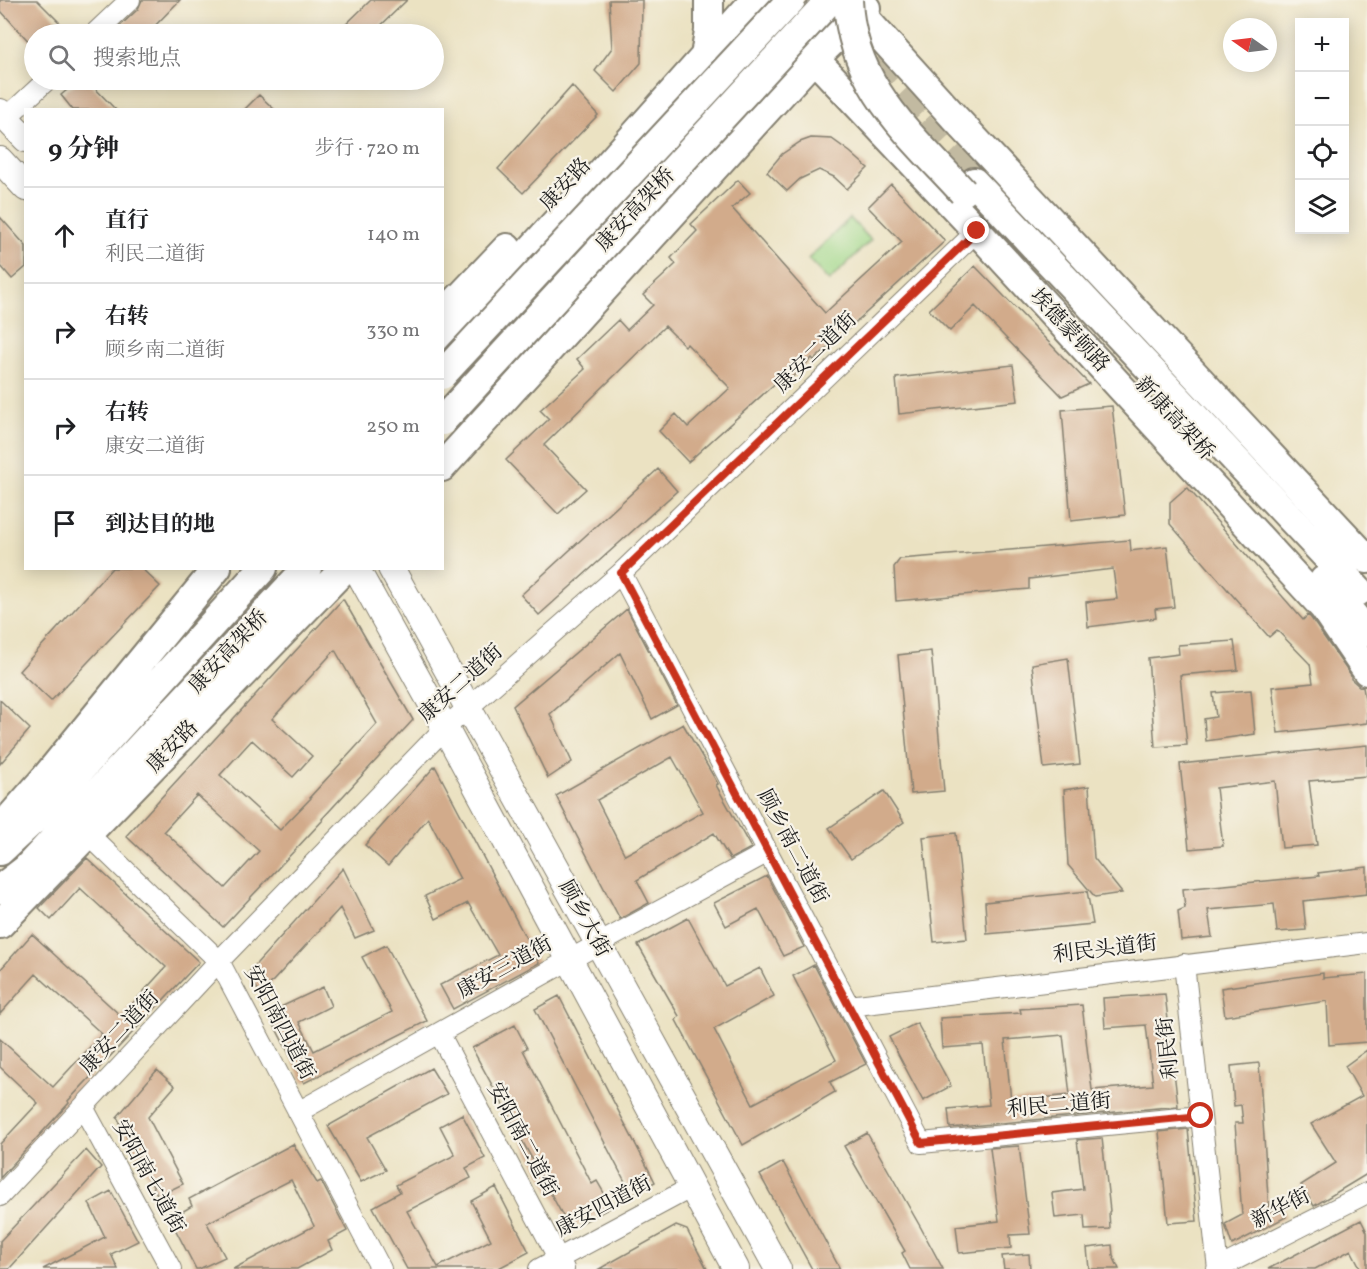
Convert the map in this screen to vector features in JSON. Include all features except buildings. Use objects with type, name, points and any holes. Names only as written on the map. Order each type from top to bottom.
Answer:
[{"type":"highway","points":[[702,60],[709,31],[709,0]]},
{"type":"highway","name":"康安路","points":[[444,345],[755,0]]},
{"type":"highway","name":"埃德蒙顿路","points":[[762,0],[1324,608],[1367,671]]},
{"type":"highway","name":"康安高架桥","points":[[444,373],[791,0]]},
{"type":"highway","name":"康安高架桥","points":[[444,419],[830,0]]},
{"type":"highway","points":[[444,465],[803,70],[860,2],[954,117],[1367,559]]},
{"type":"highway","name":"新康高架桥","points":[[860,2],[851,31],[857,52],[879,98],[1335,591],[1367,632]]},
{"type":"highway","name":"康安路","points":[[444,314],[652,96],[702,60]]},
{"type":"highway","points":[[444,442],[753,106],[788,78],[803,70]]},
{"type":"highway","name":"埃德蒙顿路","points":[[1367,578],[979,177],[1367,600]]},
{"type":"highway","points":[[0,834],[215,570]]},
{"type":"highway","name":"康安高架桥","points":[[0,889],[33,861],[304,570]]},
{"type":"highway","points":[[276,601],[311,570]]},
{"type":"highway","name":"康安路","points":[[0,924],[343,570]]},
{"type":"highway","name":"康安高架桥","points":[[0,834],[42,812],[260,571]]},
{"type":"main road","points":[[3,115],[24,137]]},
{"type":"main road","points":[[0,160],[24,186]]},
{"type":"main road","name":"顾乡大街","points":[[357,570],[446,729],[736,1269]]},
{"type":"main road","name":"顾乡大街","points":[[392,570],[778,1269]]},
{"type":"street","points":[[105,24],[130,0]]},
{"type":"street","points":[[3,115],[34,90]]},
{"type":"street","name":"康安二道街","points":[[0,1196],[219,961],[446,729],[621,573],[977,231]]},
{"type":"street","name":"顾乡南二道街","points":[[621,573],[921,1143]]},
{"type":"street","name":"安阳南四道街","points":[[88,834],[219,961],[381,1269]]},
{"type":"street","name":"康安三道街","points":[[298,1112],[569,960],[768,852]]},
{"type":"street","name":"利民头道街","points":[[849,1006],[1367,943]]},
{"type":"street","name":"利民街","points":[[1184,964],[1217,1269]]},
{"type":"street","name":"安阳南二道街","points":[[439,1033],[561,1264]]},
{"type":"street","name":"安阳南七道街","points":[[83,1107],[171,1269]]},
{"type":"street","name":"利民二道街","points":[[921,1143],[1201,1116]]},
{"type":"street","name":"康安四道街","points":[[538,1269],[561,1264],[692,1187]]},
{"type":"street","name":"新华街","points":[[1217,1269],[1367,1193]]},
{"type":"green space","points":[[850,218],[871,240],[829,281],[808,259]]},
{"type":"tunnel","points":[[848,28],[948,133]]},
{"type":"tunnel","points":[[920,125],[974,182]]},
{"type":"route","points":[[977,231],[621,573],[921,1143],[1201,1116]]}]
